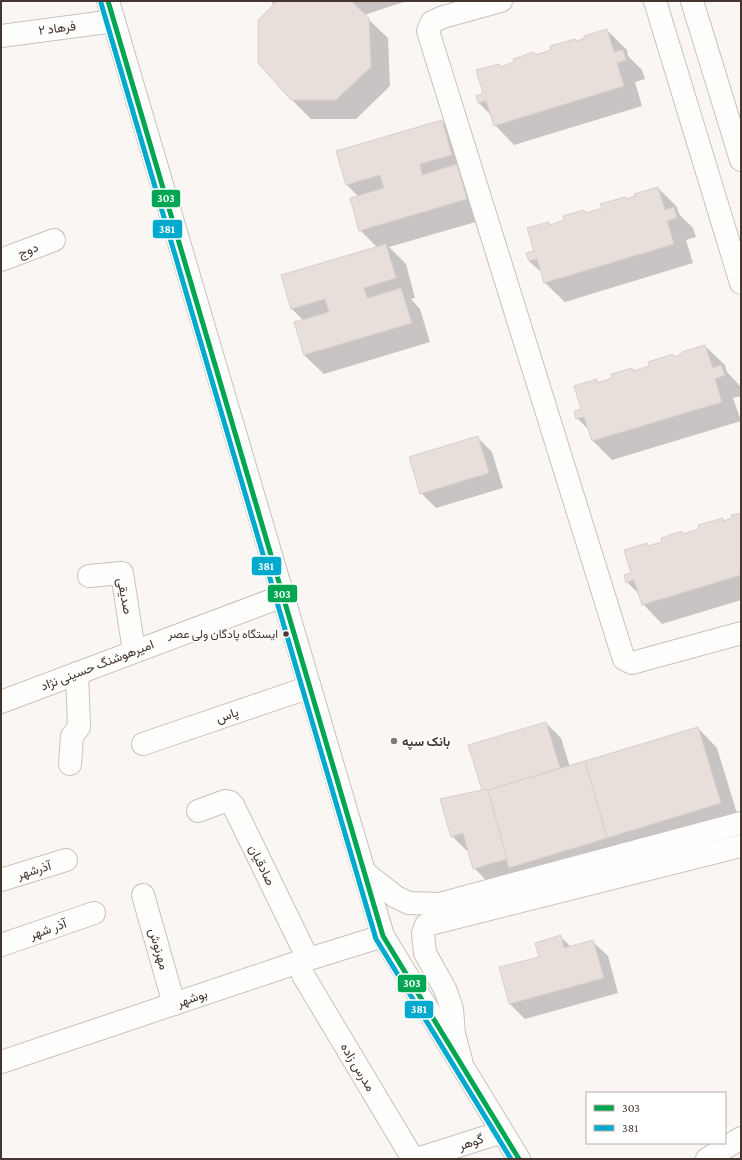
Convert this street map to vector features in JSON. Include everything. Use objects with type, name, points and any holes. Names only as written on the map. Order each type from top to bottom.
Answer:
[{"type":"street","points":[[500,1],[443,17],[432,22],[428,31],[624,659],[632,663],[741,633]]},
{"type":"street","points":[[655,1],[741,283]]},
{"type":"street","points":[[692,1],[741,160]]},
{"type":"street","points":[[111,11],[383,936],[519,1159]]},
{"type":"street","name":"فرهاد ۲","points":[[1,36],[111,11]]},
{"type":"street","name":"دوج","points":[[1,260],[54,240]]},
{"type":"street","name":"صدیقی","points":[[89,576],[122,573],[134,651]]},
{"type":"street","name":"امیرهوشنگ حسینی نژاد","points":[[1,702],[283,596]]},
{"type":"street","points":[[70,764],[72,736],[79,727],[77,673]]},
{"type":"street","name":"پاس","points":[[143,744],[310,687]]},
{"type":"street","name":"صادقیان","points":[[198,811],[225,801],[230,802],[233,805],[302,967]]},
{"type":"street","points":[[426,925],[505,896],[741,823]]},
{"type":"street","points":[[364,872],[396,897],[409,903],[439,904],[505,896],[741,846]]},
{"type":"street","name":"آذرشهر","points":[[1,880],[66,860]]},
{"type":"street","name":"مهرنوش","points":[[143,894],[174,1004]]},
{"type":"street","points":[[420,903],[426,925],[423,933],[425,953],[445,989],[452,1009],[454,1034],[463,1067]]},
{"type":"street","name":"آذر شهر","points":[[1,945],[94,913]]},
{"type":"street","name":"بوشهر","points":[[1,1062],[174,1004],[302,967],[383,936]]},
{"type":"street","name":"مدرس زاده","points":[[302,967],[413,1159]]},
{"type":"street","name":"گوهر","points":[[417,1159],[502,1132]]},
{"type":"street","points":[[707,1159],[741,1138]]},
{"type":"building","points":[[277,1],[351,1],[369,18],[371,67],[336,100],[291,100],[258,63],[258,20]]},
{"type":"building","points":[[607,29],[614,52],[623,50],[626,60],[617,63],[624,86],[494,126],[486,101],[478,103],[476,96],[483,93],[476,70],[499,64],[500,67],[514,62],[513,59],[534,52],[535,55],[551,50],[550,46],[575,39],[576,41],[584,39],[584,36]]},
{"type":"building","points":[[442,120],[452,155],[420,164],[422,175],[457,164],[467,199],[359,231],[350,198],[384,188],[380,175],[346,185],[336,151]]},
{"type":"building","points":[[658,187],[665,210],[674,207],[677,218],[667,221],[674,244],[544,283],[537,259],[529,261],[526,253],[534,251],[527,228],[549,222],[550,225],[564,220],[563,216],[584,210],[585,213],[602,208],[600,204],[625,197],[626,199],[635,196],[634,194]]},
{"type":"building","points":[[386,244],[396,278],[364,288],[367,298],[401,288],[412,323],[304,355],[294,322],[329,312],[325,299],[291,309],[281,275]]},
{"type":"building","points":[[705,345],[713,368],[721,365],[725,375],[715,379],[722,402],[592,441],[584,417],[576,419],[574,411],[581,409],[574,386],[597,379],[597,383],[612,378],[611,374],[632,368],[633,371],[649,366],[648,362],[673,354],[674,357],[682,354],[682,352]]},
{"type":"building","points":[[478,436],[489,473],[420,494],[409,457]]},
{"type":"building","points":[[741,513],[741,575],[642,605],[634,580],[626,583],[624,575],[631,573],[624,550],[647,543],[647,546],[662,542],[661,538],[682,531],[683,534],[699,529],[698,525],[723,518],[723,521],[732,518],[731,515]]},
{"type":"building","points":[[546,722],[560,768],[488,790],[482,790],[468,745]]},
{"type":"building","points":[[698,727],[721,803],[607,838],[585,761]]},
{"type":"building","points":[[585,761],[607,838],[509,868],[488,790]]},
{"type":"building","points":[[488,790],[507,859],[473,869],[463,833],[451,837],[440,799]]},
{"type":"building","points":[[561,935],[564,948],[593,940],[604,978],[509,1004],[499,967],[539,957],[535,943]]},
{"type":"transit line","name":"303","points":[[108,1],[383,936],[519,1159]]},
{"type":"transit line","name":"381","points":[[101,3],[376,939],[511,1159]]},
{"type":"place","name":"ایستگاه پادگان ولی عصر","points":[[286,634]]},
{"type":"place","name":"بانک سپه","points":[[394,741]]}]
